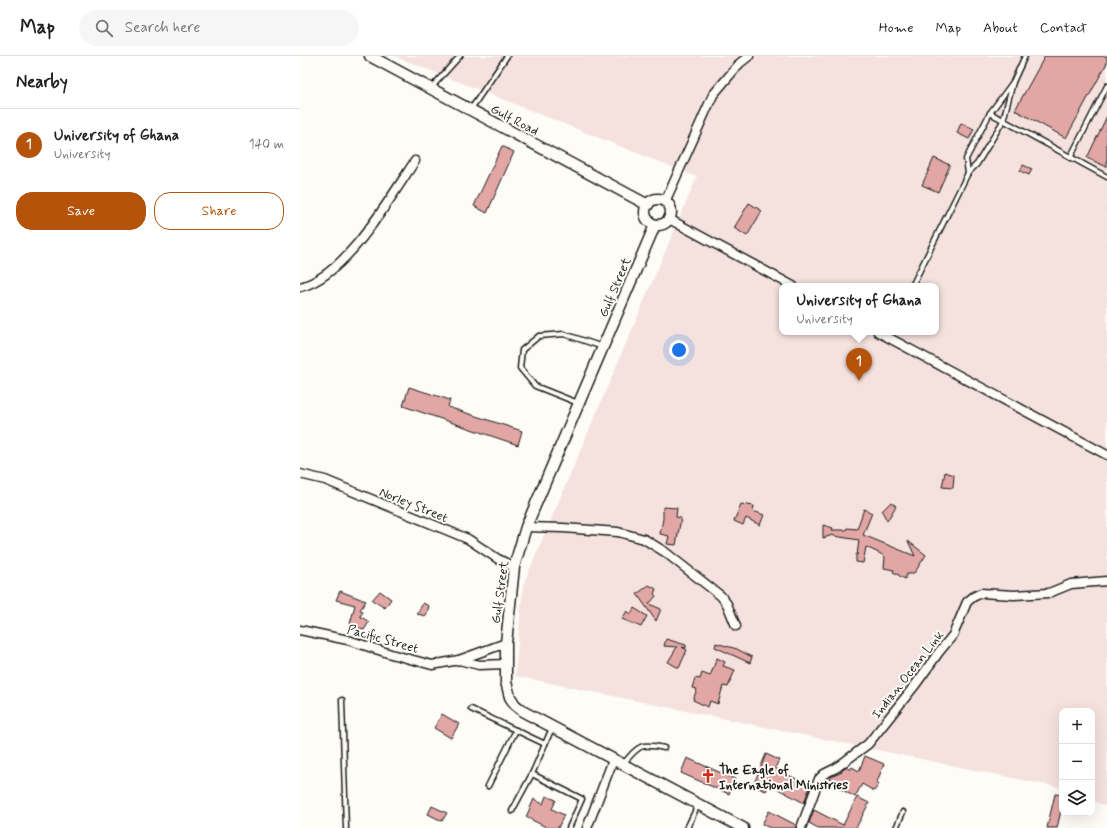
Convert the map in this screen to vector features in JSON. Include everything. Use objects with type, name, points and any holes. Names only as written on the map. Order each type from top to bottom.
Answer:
[{"type":"street","name":"Gulf Road","points":[[370,56],[648,205]]},
{"type":"street","points":[[665,202],[713,95],[740,63],[749,56]]},
{"type":"street","points":[[300,287],[327,275],[363,238],[415,161]]},
{"type":"street","points":[[654,200],[665,202],[668,204],[671,212],[669,219],[663,224],[655,224],[648,220],[646,217],[646,209],[648,205],[654,200]]},
{"type":"street","points":[[669,219],[787,283]]},
{"type":"street","name":"Gulf Street","points":[[655,224],[526,527],[514,567],[506,643],[506,682],[510,697],[515,705],[524,712],[743,828]]},
{"type":"street","points":[[890,335],[1107,455]]},
{"type":"street","name":"Norley Street","points":[[300,474],[325,480],[468,539],[498,559],[514,567]]},
{"type":"street","points":[[526,527],[618,532],[644,539],[665,552],[720,596],[727,604],[736,626]]},
{"type":"street","name":"Indian Ocean Link","points":[[801,828],[819,779],[868,744],[916,684],[939,652],[954,635],[967,602],[973,597],[981,593],[1014,595],[1049,593],[1071,584],[1107,581]]},
{"type":"street","name":"Pacific Street","points":[[300,630],[348,640],[432,665],[459,660],[506,643]]},
{"type":"street","name":"Pacific Street","points":[[459,660],[479,665],[506,664]]},
{"type":"street","points":[[587,828],[613,760]]},
{"type":"lane","points":[[431,88],[460,56]]},
{"type":"lane","points":[[470,110],[506,56]]},
{"type":"lane","points":[[968,173],[966,159],[990,113],[1012,82],[1026,56]]},
{"type":"lane","points":[[913,283],[968,173],[977,164],[1003,121],[1012,82]]},
{"type":"lane","points":[[1070,158],[1107,86]]},
{"type":"lane","points":[[990,113],[1107,177]]},
{"type":"lane","points":[[579,403],[535,386],[520,368],[522,350],[539,336],[564,334],[603,347]]},
{"type":"lane","points":[[342,700],[346,828]]},
{"type":"lane","points":[[471,709],[544,744]]},
{"type":"lane","points":[[512,811],[532,774],[552,727]]},
{"type":"lane","points":[[488,786],[516,730]]},
{"type":"lane","points":[[623,765],[632,754],[644,745],[664,748]]},
{"type":"lane","points":[[532,774],[582,799],[570,828]]},
{"type":"lane","points":[[687,828],[698,804]]},
{"type":"lane","points":[[896,828],[903,812]]},
{"type":"shaded area","points":[[394,56],[1107,56],[1107,807],[1095,801],[1095,708],[1059,708],[1059,787],[515,676],[523,585],[697,177]]},
{"type":"building","points":[[1045,56],[1107,56],[1107,63],[1066,138],[1015,110]]},
{"type":"building","points":[[1107,116],[1107,167],[1087,158]]},
{"type":"building","points":[[961,123],[974,129],[969,139],[957,133]]},
{"type":"building","points":[[502,146],[514,152],[487,213],[474,206]]},
{"type":"building","points":[[934,158],[950,165],[938,192],[922,185]]},
{"type":"building","points":[[1023,165],[1032,169],[1029,175],[1020,171]]},
{"type":"building","points":[[749,203],[762,211],[747,236],[734,228]]},
{"type":"building","points":[[409,387],[450,400],[448,407],[522,431],[518,445],[403,406]]},
{"type":"building","points":[[945,472],[954,475],[953,488],[942,487]]},
{"type":"building","points":[[891,502],[896,506],[887,521],[882,511]]},
{"type":"building","points":[[741,504],[754,506],[753,511],[764,515],[760,525],[746,518],[743,525],[734,521]]},
{"type":"building","points":[[663,507],[677,508],[676,517],[681,518],[676,545],[667,544],[669,536],[660,534],[663,519]]},
{"type":"building","points":[[864,509],[872,513],[863,535],[915,556],[908,541],[926,555],[915,572],[907,574],[905,579],[893,572],[894,570],[884,568],[885,557],[866,547],[863,563],[856,562],[859,540],[833,535],[823,538],[823,525],[833,528],[832,530],[846,530],[847,528],[857,529]]},
{"type":"building","points":[[649,585],[656,589],[654,594],[656,596],[649,604],[661,609],[656,621],[637,594]]},
{"type":"building","points":[[340,591],[366,601],[360,610],[363,612],[360,616],[369,622],[364,630],[350,624],[355,605],[336,600]]},
{"type":"building","points":[[380,591],[391,599],[385,608],[372,600]]},
{"type":"building","points":[[423,603],[429,606],[426,616],[417,614]]},
{"type":"building","points":[[634,608],[647,616],[641,627],[622,619],[627,611],[631,614]]},
{"type":"building","points":[[666,639],[686,645],[686,648],[682,647],[687,650],[679,668],[668,662],[677,647],[664,646]]},
{"type":"building","points":[[716,643],[737,649],[752,657],[750,663],[715,647]]},
{"type":"building","points":[[717,658],[725,662],[723,666],[735,670],[728,687],[723,686],[718,704],[710,701],[708,707],[693,700],[697,689],[692,688],[695,678],[700,679],[702,673],[710,676]]},
{"type":"building","points":[[442,714],[459,724],[451,738],[434,728]]},
{"type":"building","points":[[766,754],[779,760],[775,768],[810,786],[804,803],[769,784],[766,791],[753,786]]},
{"type":"building","points":[[865,756],[884,764],[877,782],[879,784],[874,791],[862,784],[855,797],[828,782],[831,777],[840,773],[846,767],[850,770],[852,767],[859,771]]},
{"type":"building","points":[[687,758],[735,779],[729,794],[681,773]]},
{"type":"building","points":[[1055,794],[1059,795],[1060,816],[1057,828],[1047,828]]},
{"type":"building","points":[[546,796],[556,800],[552,809],[564,815],[558,828],[548,828],[526,817],[534,799],[543,804]]},
{"type":"building","points":[[857,797],[869,803],[856,828],[818,828],[809,823],[814,810],[843,825]]},
{"type":"building","points":[[432,806],[447,813],[442,821],[428,814]]},
{"type":"building","points":[[769,811],[796,825],[796,828],[770,828],[762,824]]},
{"type":"place","name":"University of Ghana","points":[[859,381]]},
{"type":"place","name":"The Eagle of International Ministries","points":[[708,776]]}]
